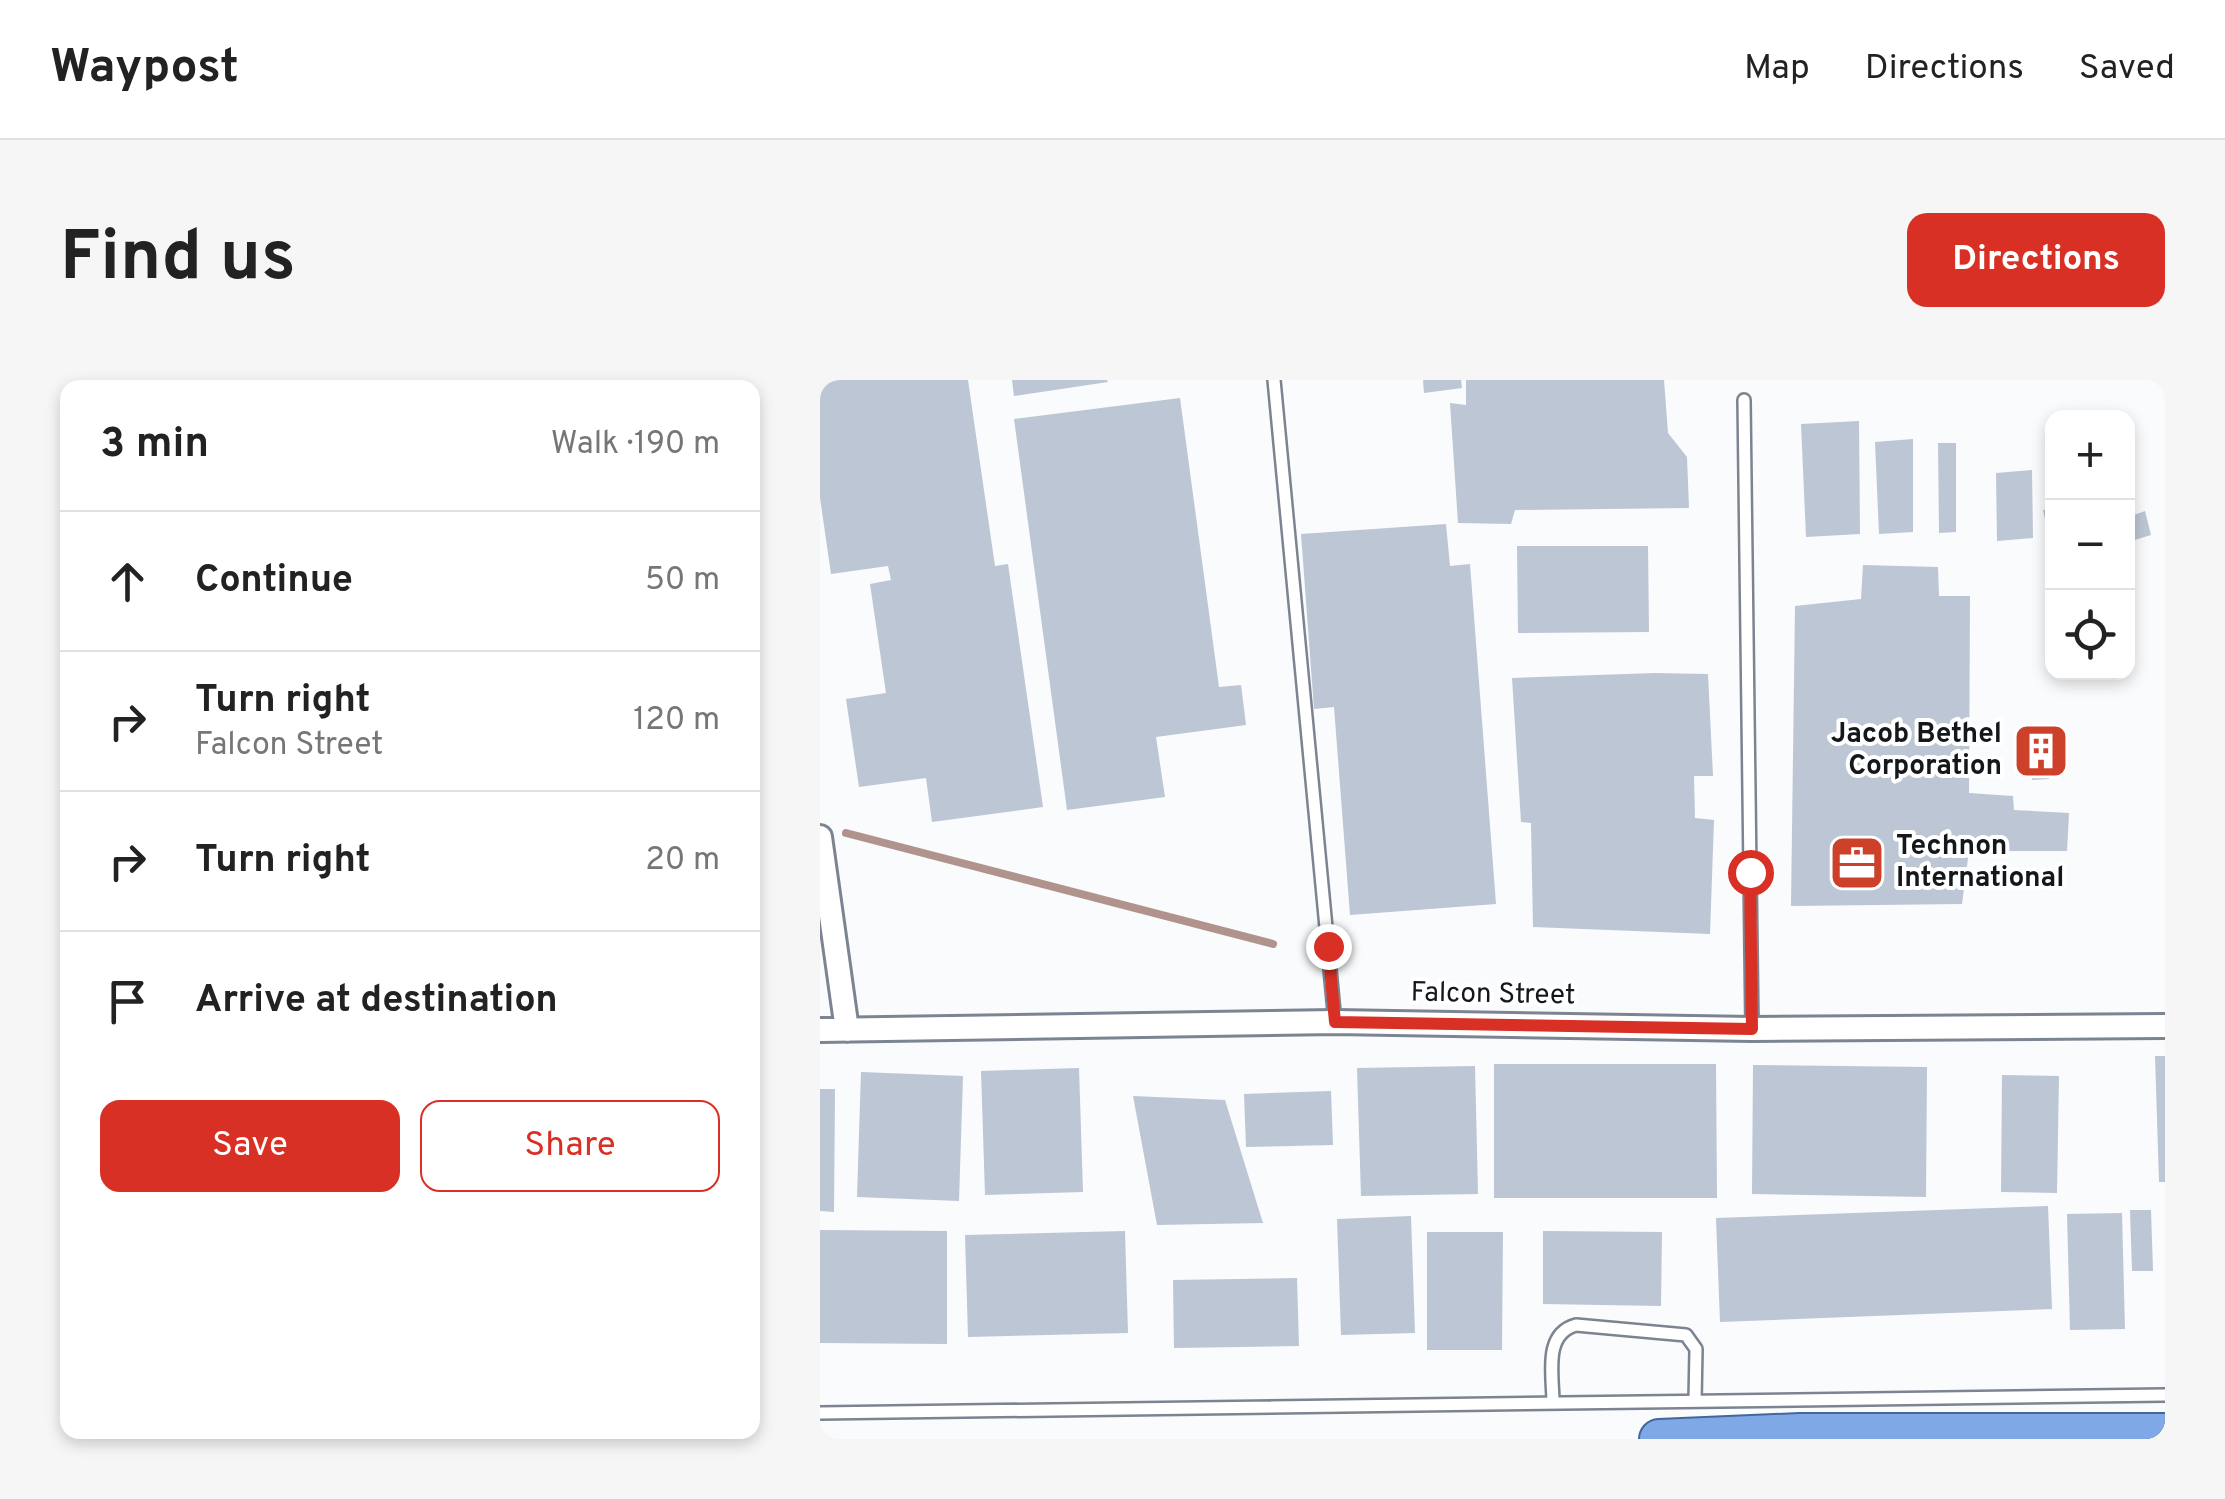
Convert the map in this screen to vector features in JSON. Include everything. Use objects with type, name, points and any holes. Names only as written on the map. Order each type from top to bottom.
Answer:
[{"type":"highway","points":[[1659,1439],[2165,1433]]},
{"type":"street","points":[[820,837],[848,1030]]},
{"type":"street","name":"Falcon Street","points":[[820,1030],[1335,1022],[1752,1029],[2165,1026]]},
{"type":"lane","points":[[1274,380],[1335,1022]]},
{"type":"lane","points":[[1744,400],[1752,1029]]},
{"type":"lane","points":[[1553,1403],[1554,1340],[1562,1329],[1576,1325],[1686,1335],[1696,1350],[1695,1401]]},
{"type":"lane","points":[[820,1412],[2165,1395]]},
{"type":"building","points":[[820,380],[968,380],[995,566],[1008,564],[1043,807],[932,822],[926,778],[859,787],[846,699],[886,693],[870,584],[891,580],[888,566],[831,574],[820,498]]},
{"type":"building","points":[[1012,380],[1107,380],[1108,382],[1014,396]]},
{"type":"building","points":[[1423,380],[1461,380],[1462,388],[1424,393]]},
{"type":"building","points":[[1466,380],[1664,380],[1668,433],[1687,457],[1689,508],[1515,510],[1511,524],[1458,523],[1450,403],[1466,405]]},
{"type":"building","points":[[1180,398],[1219,687],[1241,685],[1246,725],[1156,737],[1165,797],[1067,810],[1014,419]]},
{"type":"building","points":[[1859,421],[1860,534],[1806,537],[1801,424]]},
{"type":"building","points":[[1913,439],[1913,532],[1879,534],[1875,442]]},
{"type":"building","points":[[1938,443],[1956,443],[1956,532],[1939,533]]},
{"type":"building","points":[[2032,470],[2033,538],[1997,541],[1996,473]]},
{"type":"building","points":[[2145,511],[2151,535],[2135,540],[2135,515]]},
{"type":"building","points":[[1446,524],[1450,566],[1470,564],[1496,904],[1350,915],[1334,707],[1314,709],[1301,534]]},
{"type":"building","points":[[1517,546],[1648,546],[1649,632],[1518,633]]},
{"type":"building","points":[[1863,565],[1938,567],[1939,596],[1970,596],[1969,793],[2013,796],[2014,810],[2069,813],[2067,851],[1969,851],[1962,904],[1791,906],[1795,606],[1861,599]]},
{"type":"building","points":[[1708,674],[1713,776],[1694,776],[1695,818],[1714,820],[1710,934],[1533,927],[1531,823],[1521,822],[1512,678]]},
{"type":"building","name":"Jacob Bethel Corporation","points":[[2032,738],[2049,739],[2049,764],[2033,762]]},
{"type":"building","points":[[2031,770],[2049,771],[2049,779],[2032,780]]},
{"type":"building","points":[[2155,1056],[2165,1056],[2165,1182],[2159,1182]]},
{"type":"building","points":[[1494,1064],[1716,1064],[1717,1198],[1494,1198]]},
{"type":"building","points":[[1753,1065],[1927,1067],[1926,1197],[1752,1194]]},
{"type":"building","points":[[1475,1066],[1478,1194],[1361,1196],[1357,1068]]},
{"type":"building","points":[[1079,1068],[1083,1192],[985,1195],[981,1071]]},
{"type":"building","points":[[861,1072],[963,1076],[959,1201],[857,1197]]},
{"type":"building","points":[[2002,1075],[2059,1076],[2057,1193],[2001,1192]]},
{"type":"building","points":[[820,1089],[835,1089],[834,1212],[820,1211]]},
{"type":"building","points":[[1331,1091],[1333,1145],[1246,1147],[1244,1094]]},
{"type":"building","points":[[1133,1096],[1225,1100],[1263,1223],[1157,1225]]},
{"type":"building","points":[[2048,1206],[2052,1309],[1720,1322],[1716,1218]]},
{"type":"building","points":[[2130,1210],[2151,1210],[2153,1271],[2132,1271]]},
{"type":"building","points":[[2122,1213],[2125,1329],[2070,1330],[2067,1214]]},
{"type":"building","points":[[1411,1216],[1415,1333],[1341,1335],[1337,1219]]},
{"type":"building","points":[[820,1230],[947,1231],[947,1344],[820,1343]]},
{"type":"building","points":[[1125,1231],[1128,1333],[968,1337],[965,1235]]},
{"type":"building","points":[[1543,1231],[1662,1232],[1661,1306],[1543,1304]]},
{"type":"building","points":[[1427,1232],[1503,1232],[1502,1350],[1427,1350]]},
{"type":"building","points":[[1297,1278],[1299,1346],[1174,1348],[1173,1280]]},
{"type":"waterway","points":[[846,833],[1273,944]]},
{"type":"place","name":"Jacob Bethel Corporation","points":[[2041,751]]},
{"type":"place","name":"Technon International","points":[[1857,863]]},
{"type":"route","points":[[1328,946],[1335,1022],[1752,1029],[1750,872]]}]
